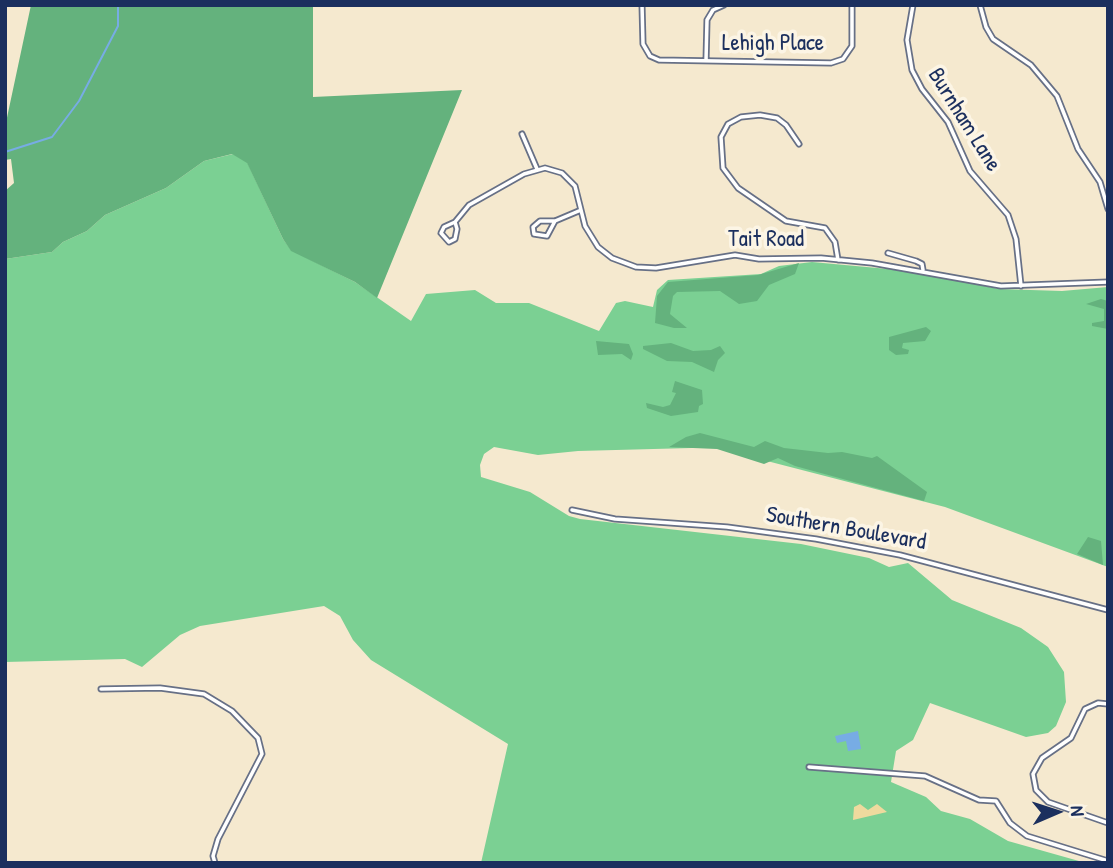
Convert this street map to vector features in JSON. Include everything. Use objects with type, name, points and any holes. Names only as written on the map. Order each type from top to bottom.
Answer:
[{"type":"street","name":"Lehigh Place","points":[[642,5],[642,39],[648,53],[664,61],[839,61],[852,46],[852,5]]},
{"type":"street","points":[[706,61],[707,20],[713,10],[724,5]]},
{"type":"street","name":"Burnham Lane","points":[[913,5],[907,40],[912,70],[922,89],[948,122],[970,171],[1008,215],[1016,239],[1021,286]]},
{"type":"street","points":[[980,5],[986,27],[993,39],[1031,65],[1057,96],[1078,149],[1100,182],[1108,209]]},
{"type":"street","points":[[799,144],[786,125],[777,118],[766,115],[741,117],[728,124],[721,137],[723,168],[738,188],[786,221],[825,228],[835,242],[838,260]]},
{"type":"street","points":[[522,134],[537,169]]},
{"type":"street","points":[[455,222],[455,239],[449,242],[441,233],[455,222],[469,205],[537,169],[552,169],[567,176],[578,192],[581,210],[555,221],[540,221],[533,227],[534,234],[547,236],[555,221]]},
{"type":"street","name":"Tait Road","points":[[581,210],[593,241],[605,254],[636,267],[656,268],[734,255],[759,259],[838,260],[923,270],[981,284],[1021,286],[1108,282]]},
{"type":"street","name":"Tait Road","points":[[888,253],[922,264],[923,270]]},
{"type":"street","name":"Southern Boulevard","points":[[572,510],[615,519],[723,527],[816,539],[900,555],[1108,610]]},
{"type":"street","points":[[101,688],[160,688],[204,694],[232,711],[258,738],[262,754],[218,839],[213,856],[215,863]]},
{"type":"street","points":[[1108,704],[1093,704],[1085,709],[1071,738],[1038,761],[1033,781],[1039,794],[1048,802],[1108,823]]},
{"type":"street","points":[[809,768],[925,776],[979,800],[996,801],[1010,823],[1027,836],[1108,861]]},
{"type":"green space","points":[[31,5],[313,5],[313,97],[462,90],[377,298],[355,282],[291,251],[247,163],[232,154],[204,161],[166,188],[105,215],[87,231],[63,242],[52,252],[5,259],[5,191],[14,183],[11,159],[5,160],[5,127]]},
{"type":"green space","points":[[233,154],[247,162],[283,239],[291,250],[355,282],[411,321],[426,294],[475,290],[496,303],[529,303],[599,331],[616,303],[625,301],[653,307],[657,290],[668,280],[761,274],[779,266],[812,262],[910,271],[999,289],[1062,291],[1108,287],[1108,567],[945,507],[767,461],[729,447],[578,451],[538,455],[494,447],[484,454],[480,465],[481,477],[530,492],[569,516],[580,519],[801,544],[869,558],[889,567],[908,563],[952,600],[1021,628],[1048,647],[1064,672],[1066,702],[1056,726],[1048,733],[1026,737],[930,703],[913,740],[896,751],[891,782],[926,797],[941,811],[970,819],[1008,841],[1086,863],[481,863],[508,744],[371,660],[353,640],[340,616],[324,606],[200,626],[180,635],[142,667],[125,659],[5,662],[5,259],[52,252],[63,242],[87,231],[105,215],[166,188],[204,161]]},
{"type":"green space","points":[[799,263],[795,274],[769,285],[757,301],[739,304],[720,291],[677,292],[673,296],[670,314],[687,328],[655,323],[657,296],[668,282],[758,275]]},
{"type":"green space","points":[[1101,299],[1108,301],[1108,329],[1092,326],[1092,323],[1104,321],[1104,309],[1086,304]]},
{"type":"green space","points":[[926,327],[931,331],[925,341],[903,343],[902,348],[909,350],[908,354],[896,355],[889,350],[889,337]]},
{"type":"green space","points":[[596,341],[629,344],[633,354],[631,360],[622,354],[598,355]]},
{"type":"green space","points":[[671,343],[693,351],[711,350],[720,346],[725,353],[718,360],[714,372],[692,362],[667,361],[643,349],[643,346]]},
{"type":"green space","points":[[675,381],[702,390],[703,404],[699,406],[698,412],[671,416],[647,408],[646,403],[663,407],[670,405],[676,393],[672,392]]},
{"type":"green space","points":[[700,433],[754,447],[765,441],[784,448],[842,452],[872,458],[877,456],[927,492],[924,501],[795,466],[778,458],[764,464],[717,449],[669,447],[686,437]]},
{"type":"green space","points":[[1088,537],[1101,541],[1103,565],[1077,554]]},
{"type":"sand","points":[[860,804],[868,810],[877,804],[887,812],[853,820],[854,807]]},
{"type":"water","points":[[858,731],[861,749],[848,751],[846,741],[837,743],[835,736]]},
{"type":"waterway","points":[[5,152],[52,137],[79,101],[118,26],[118,5]]}]
